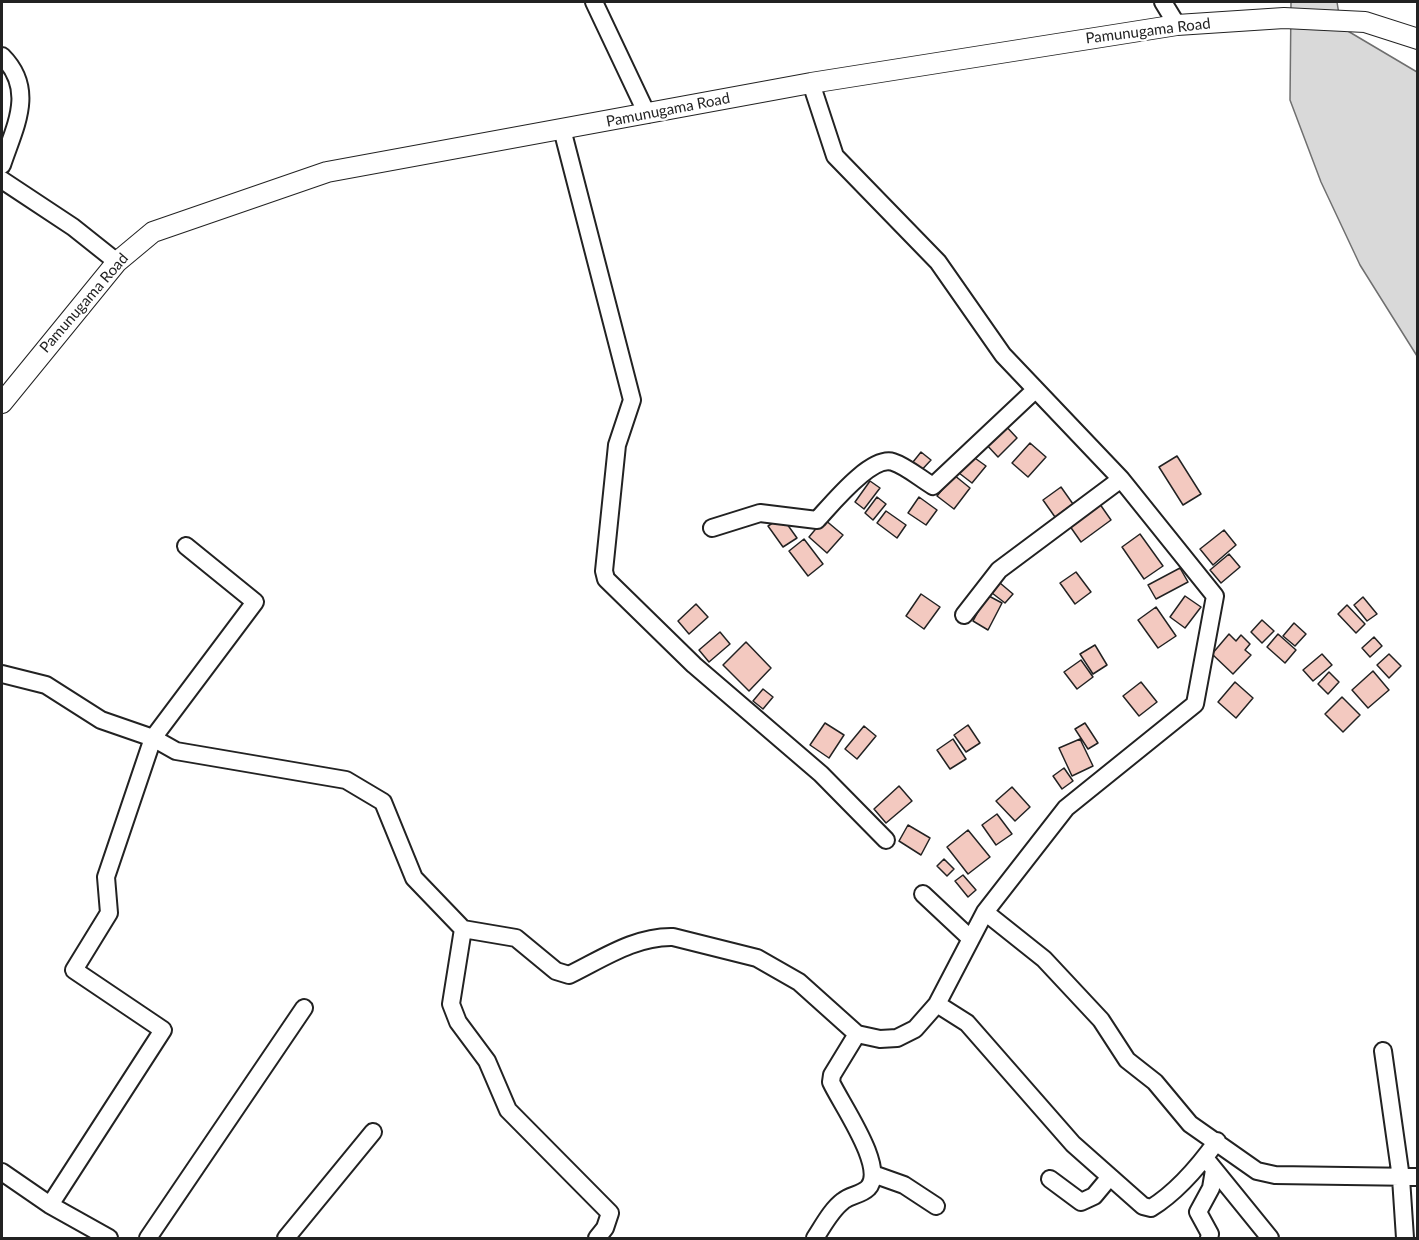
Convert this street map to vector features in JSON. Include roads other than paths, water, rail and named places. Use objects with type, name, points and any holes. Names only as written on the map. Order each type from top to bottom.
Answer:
[{"type":"main road","name":"Pamunugama Road","points":[[2,403],[47,344],[117,262],[153,232],[327,172],[811,83],[1177,25],[1284,18],[1365,22],[1418,39]]},
{"type":"street","points":[[594,2],[647,114]]},
{"type":"street","points":[[1162,2],[1177,25]]},
{"type":"street","points":[[2,56],[18,79],[21,96],[17,121],[2,165]]},
{"type":"street","points":[[2,674],[46,685],[101,720],[153,738],[177,751],[346,780],[383,802],[414,878],[463,928],[516,938],[556,971],[569,975],[628,946],[660,937],[674,937],[757,958],[799,982],[857,1034],[880,1039],[897,1038],[915,1029],[937,1004],[985,912],[1066,808],[1195,704],[1215,596],[1121,479],[1003,355],[938,262],[835,156],[811,83]]},
{"type":"street","points":[[562,129],[632,400],[617,445],[604,571],[606,579],[694,664],[822,774],[886,840]]},
{"type":"street","points":[[2,180],[73,227],[117,262]]},
{"type":"street","points":[[712,528],[760,513],[817,520],[861,474],[884,462],[892,461],[933,486],[1035,390]]},
{"type":"street","points":[[964,615],[999,570],[1121,479]]},
{"type":"street","points":[[50,1205],[163,1030],[74,970],[109,913],[106,877],[153,738],[255,603],[186,546]]},
{"type":"street","points":[[923,894],[971,939]]},
{"type":"street","points":[[985,912],[1044,959],[1101,1020],[1127,1060],[1155,1082],[1190,1124],[1257,1171],[1275,1175],[1409,1178]]},
{"type":"street","points":[[463,928],[451,1004],[458,1022],[487,1061],[508,1110],[610,1213],[605,1228],[597,1239]]},
{"type":"street","points":[[937,1004],[967,1023],[1073,1144],[1143,1206],[1151,1208],[1210,1164]]},
{"type":"street","points":[[148,1239],[303,1008]]},
{"type":"street","points":[[815,1239],[844,1199],[870,1186],[873,1174],[868,1152],[831,1082],[832,1075],[857,1034]]},
{"type":"street","points":[[1383,1051],[1409,1178],[1405,1239]]},
{"type":"street","points":[[286,1239],[373,1132]]},
{"type":"street","points":[[1209,1239],[1210,1234],[1197,1212],[1211,1188],[1210,1164],[1217,1141]]},
{"type":"street","points":[[1210,1164],[1270,1239]]},
{"type":"street","points":[[2,1172],[50,1205],[109,1239]]},
{"type":"street","points":[[873,1174],[904,1185],[936,1206]]},
{"type":"street","points":[[1050,1179],[1081,1202],[1094,1197],[1109,1178]]}]
